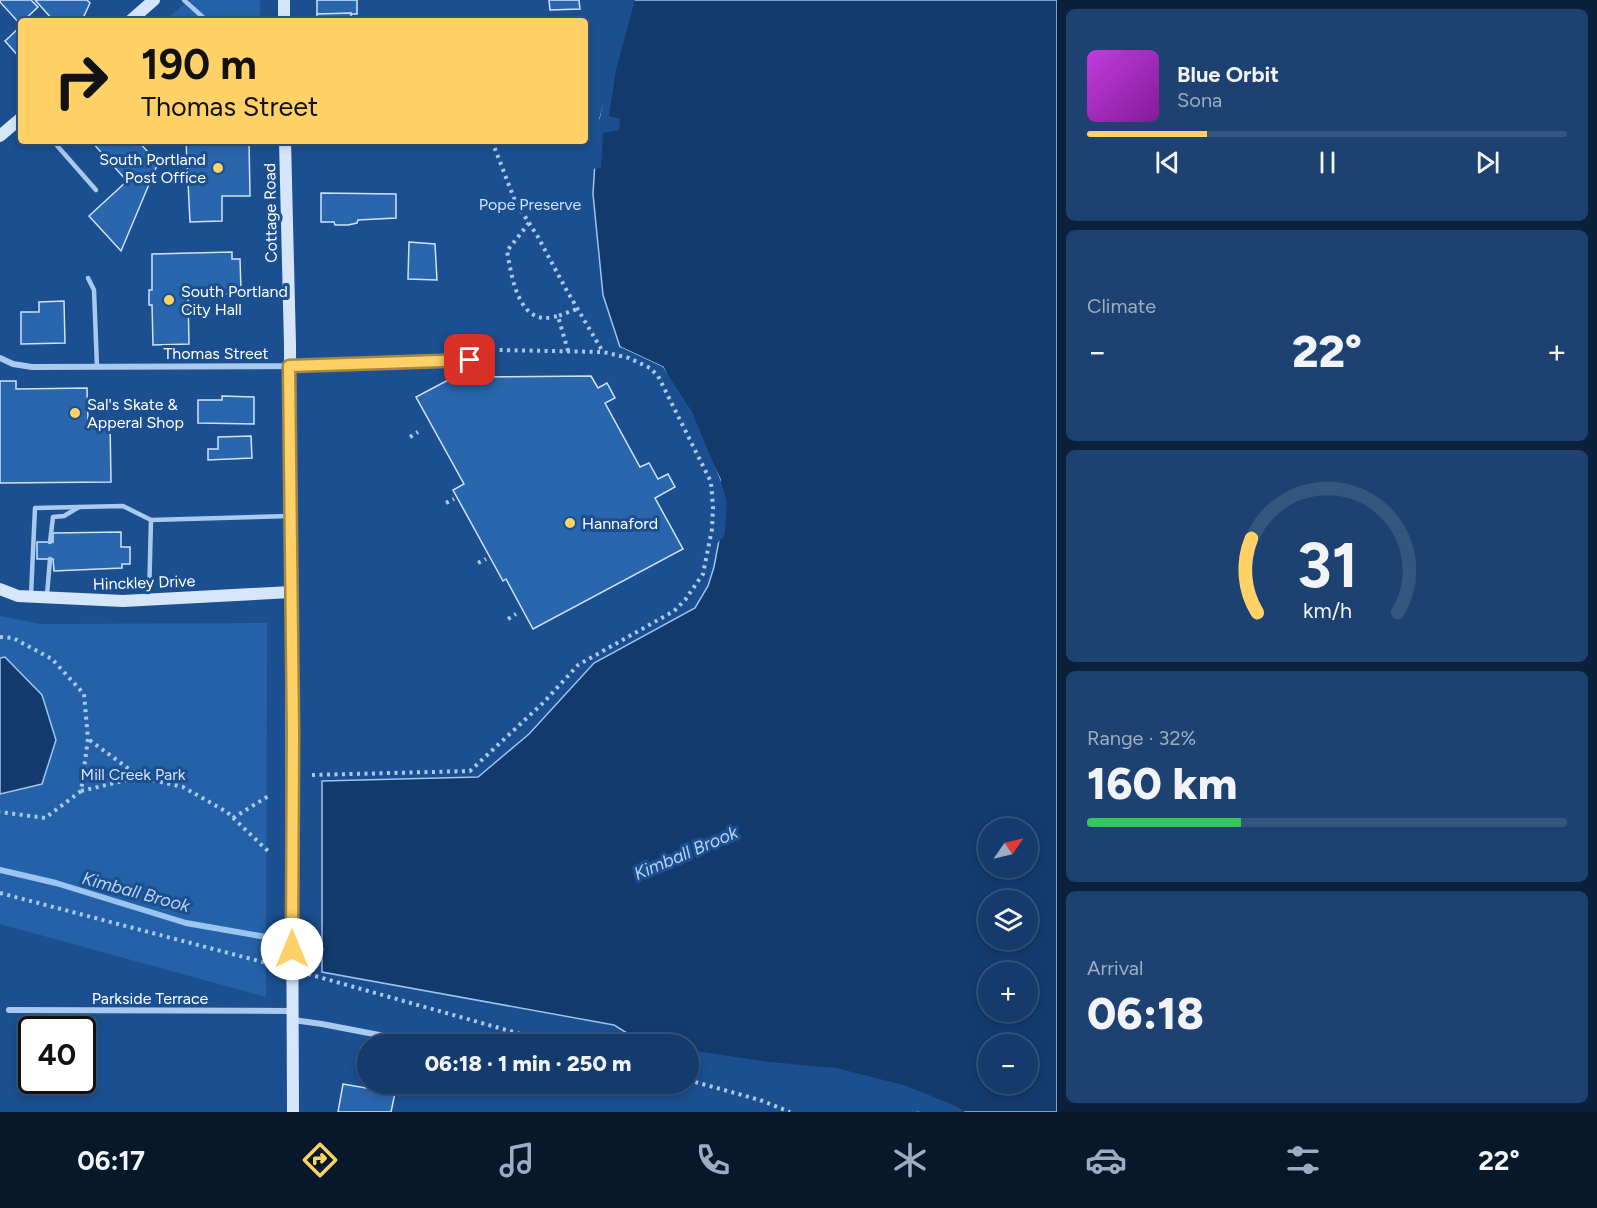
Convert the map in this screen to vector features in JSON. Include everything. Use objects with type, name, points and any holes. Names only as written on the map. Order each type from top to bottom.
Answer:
[{"type":"street","points":[[133,18],[154,0]]},
{"type":"street","points":[[284,0],[284,18]]},
{"type":"street","points":[[0,136],[18,121]]},
{"type":"street","name":"Cottage Road","points":[[285,144],[293,732],[293,1112]]},
{"type":"street","name":"Thomas Street","points":[[0,358],[13,364],[32,367],[289,366],[470,360]]},
{"type":"street","name":"Hinckley Drive","points":[[0,589],[18,596],[123,601],[291,592]]},
{"type":"street","name":"Parkside Terrace","points":[[9,1010],[292,1016],[374,1034]]},
{"type":"lane","points":[[184,0],[204,18]]},
{"type":"lane","points":[[56,144],[96,190]]},
{"type":"lane","points":[[88,278],[94,290],[97,367]]},
{"type":"lane","points":[[30,597],[35,508],[123,506],[151,520],[290,516]]},
{"type":"lane","points":[[50,542],[53,517],[64,516],[79,507]]},
{"type":"lane","points":[[149,600],[151,520]]},
{"type":"lane","points":[[47,598],[50,559]]},
{"type":"path","points":[[493,144],[515,201],[603,352]]},
{"type":"path","points":[[529,223],[507,251],[516,293],[528,310],[542,318],[558,316],[577,309]]},
{"type":"path","points":[[558,316],[568,351]]},
{"type":"path","points":[[312,774],[470,771],[544,702],[578,665],[674,611],[696,586],[703,574],[712,529],[711,482],[655,372],[629,358],[603,352],[497,350]]},
{"type":"path","points":[[410,436],[418,432]]},
{"type":"path","points":[[446,503],[454,499]]},
{"type":"path","points":[[478,563],[486,559]]},
{"type":"path","points":[[508,619],[516,614]]},
{"type":"path","points":[[0,637],[13,638],[52,659],[84,694],[88,739],[81,791]]},
{"type":"path","points":[[88,739],[140,777],[138,777]]},
{"type":"path","points":[[0,812],[45,818],[81,791],[138,777],[183,787],[233,818],[271,854]]},
{"type":"path","points":[[233,818],[270,795]]},
{"type":"path","points":[[0,893],[274,964]]},
{"type":"path","points":[[312,975],[521,1034]]},
{"type":"path","points":[[699,1083],[760,1100],[790,1112]]},
{"type":"green space","points":[[189,0],[260,0],[260,18],[168,18]]},
{"type":"green space","name":"Mill Creek Park","points":[[0,616],[40,624],[267,623],[266,997],[0,924]]},
{"type":"water","points":[[631,0],[1057,0],[1057,1112],[922,1112],[699,1056],[699,1034],[629,1034],[614,1025],[322,972],[322,781],[478,777],[529,734],[594,663],[695,608],[708,586],[722,524],[720,479],[663,367],[620,347],[603,295],[593,194],[597,130]]},
{"type":"water","points":[[5,657],[42,695],[56,740],[42,784],[0,794],[0,658]]},
{"type":"pier","points":[[628,0],[635,0],[616,70],[609,116],[620,119],[619,130],[603,133],[601,168],[592,169],[594,129],[600,118],[616,37]]},
{"type":"pier","points":[[620,347],[663,367],[692,412],[720,479],[727,502],[725,532],[723,538],[715,545],[719,524],[717,480],[661,369],[624,352]]},
{"type":"pier","points":[[699,1052],[769,1062],[836,1068],[907,1086],[965,1112],[920,1112],[886,1106],[699,1059]]},
{"type":"building","points":[[0,0],[31,0],[38,7],[26,18],[18,18],[18,22]]},
{"type":"building","points":[[35,0],[87,0],[90,3],[82,18],[51,18]]},
{"type":"building","points":[[317,0],[357,0],[357,14],[317,14]]},
{"type":"building","points":[[549,0],[579,0],[580,9],[550,10]]},
{"type":"building","points":[[351,13],[351,18],[317,18],[317,14]]},
{"type":"building","points":[[18,29],[18,56],[5,41]]},
{"type":"building","points":[[94,144],[141,144],[158,163],[121,251],[89,216],[127,181]]},
{"type":"building","name":"South Portland Post Office","points":[[186,144],[249,144],[250,196],[222,196],[222,221],[190,222]]},
{"type":"building","points":[[321,193],[396,194],[396,218],[358,220],[357,223],[348,225],[321,222]]},
{"type":"building","points":[[409,242],[435,244],[437,280],[408,279]]},
{"type":"building","name":"South Portland City Hall","points":[[232,252],[232,259],[240,259],[241,290],[233,290],[233,294],[188,295],[189,344],[153,345],[152,305],[149,305],[149,290],[152,290],[152,254]]},
{"type":"building","points":[[64,301],[65,343],[21,344],[21,312],[39,312],[39,302]]},
{"type":"building","name":"Hannaford","points":[[452,371],[470,371],[471,377],[591,376],[598,388],[607,383],[615,398],[605,403],[640,467],[649,463],[658,479],[668,474],[675,487],[655,498],[683,549],[533,629],[506,579],[503,581],[453,490],[464,484],[416,397],[452,378]]},
{"type":"building","points":[[0,381],[16,381],[16,389],[87,388],[88,421],[110,421],[111,482],[0,483]]},
{"type":"building","points":[[222,396],[254,397],[254,424],[198,423],[198,400],[222,400]]},
{"type":"building","points":[[251,436],[252,458],[208,460],[208,449],[218,449],[218,437]]},
{"type":"building","points":[[121,532],[121,547],[130,547],[130,564],[122,564],[122,568],[54,571],[53,559],[37,559],[37,542],[53,542],[53,533]]},
{"type":"building","points":[[343,1084],[357,1086],[357,1094],[395,1094],[391,1112],[338,1112]]},
{"type":"waterway","name":"Kimball Brook","points":[[0,870],[56,883],[186,923],[266,937]]},
{"type":"place","name":"South Portland Post Office","points":[[218,168]]},
{"type":"place","name":"South Portland City Hall","points":[[169,300]]},
{"type":"place","name":"Sal's Skate & Apperal Shop","points":[[75,413]]},
{"type":"place","name":"Hannaford","points":[[570,523]]},
{"type":"route","points":[[292,949],[293,732],[289,366],[470,360]]},
{"type":"park label","name":"Pope Preserve","points":[[530,204]]}]
